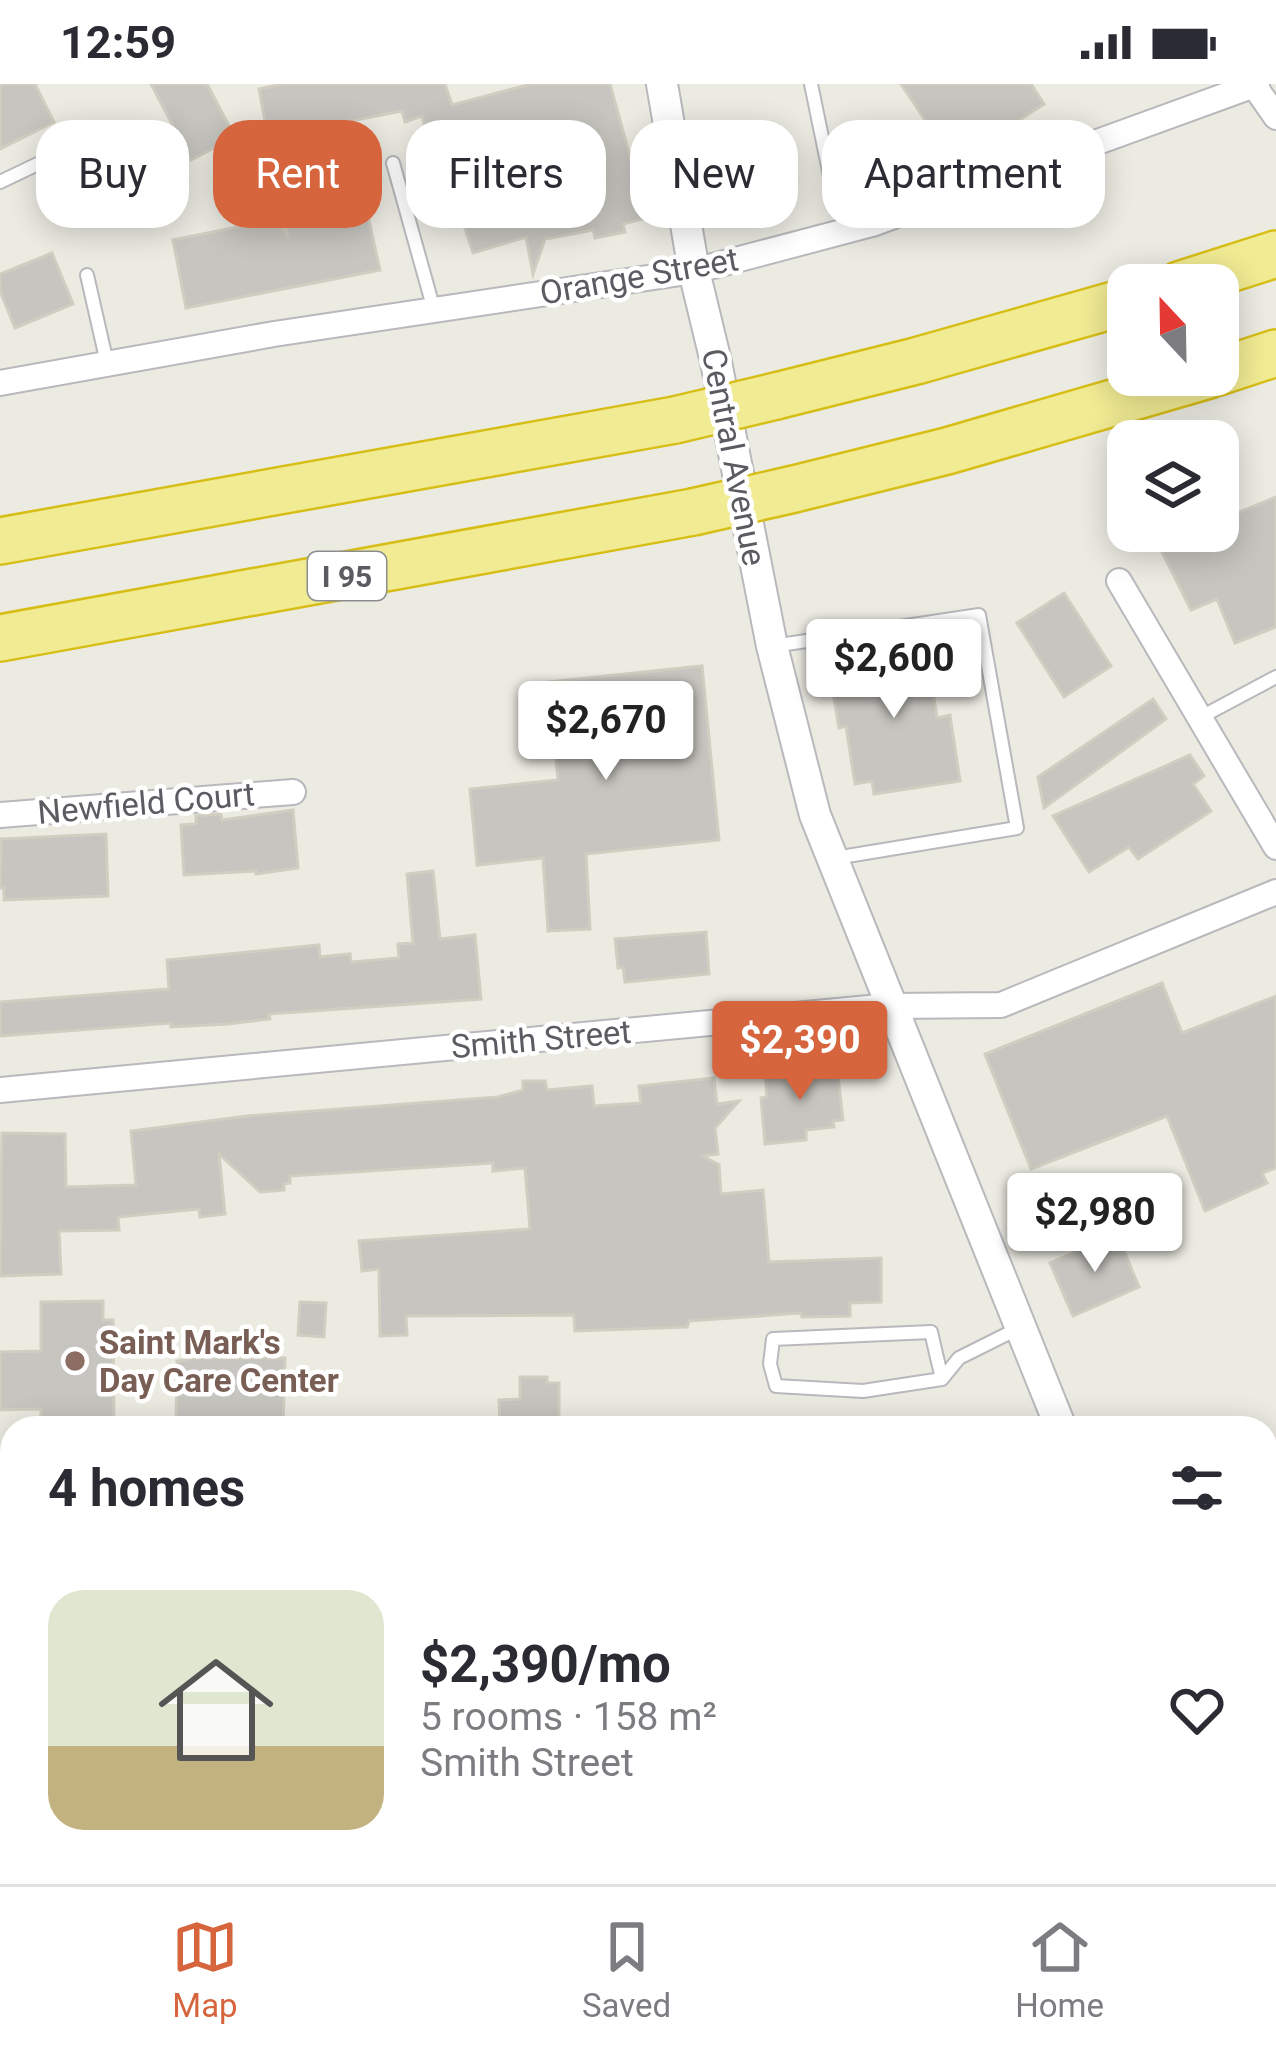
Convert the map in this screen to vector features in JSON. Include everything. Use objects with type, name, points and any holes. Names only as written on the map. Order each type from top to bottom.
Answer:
[{"type":"highway","points":[[1239,266],[1276,254]]},
{"type":"highway","points":[[0,541],[675,420],[1107,307]]},
{"type":"highway","points":[[1239,365],[1276,353]]},
{"type":"highway","name":"I 95","points":[[0,638],[694,512],[947,452],[1138,396]]},
{"type":"street","name":"Central Avenue","points":[[662,84],[694,271],[772,646],[815,815],[1056,1416]]},
{"type":"street","name":"Orange Street","points":[[0,383],[107,362],[694,271],[872,224],[1254,84]]},
{"type":"street","points":[[1254,84],[1276,117]]},
{"type":"street","points":[[1119,581],[1276,847]]},
{"type":"street","name":"Newfield Court","points":[[0,815],[293,792]]},
{"type":"street","name":"Smith Street","points":[[0,1090],[890,1006],[1001,1005],[1276,892]]},
{"type":"lane","points":[[811,84],[822,137]]},
{"type":"lane","points":[[393,164],[434,310]]},
{"type":"lane","points":[[0,182],[36,165]]},
{"type":"lane","points":[[88,275],[107,362]]},
{"type":"lane","points":[[772,646],[979,614],[1017,828],[832,859]]},
{"type":"lane","points":[[1202,717],[1276,677]]},
{"type":"lane","points":[[942,1378],[932,1332],[773,1340],[770,1364],[776,1386],[863,1391],[942,1378],[959,1358],[1020,1328]]},
{"type":"building","points":[[0,84],[35,84],[53,120],[36,120],[36,131],[0,149]]},
{"type":"building","points":[[151,84],[207,84],[226,120],[213,120],[213,148],[191,160],[189,120],[170,120]]},
{"type":"building","points":[[284,84],[445,84],[452,105],[531,84],[610,84],[630,156],[630,222],[623,224],[625,232],[595,238],[593,230],[545,239],[533,274],[526,237],[473,253],[465,228],[606,228],[606,120],[423,120],[422,116],[405,122],[402,111],[356,120],[265,120],[259,89]]},
{"type":"building","points":[[901,84],[1031,84],[1044,104],[1019,120],[925,120]]},
{"type":"building","points":[[233,228],[283,228],[288,237],[286,228],[371,228],[380,270],[186,308],[173,240]]},
{"type":"building","points":[[52,253],[73,304],[15,328],[0,291],[0,274]]},
{"type":"building","points":[[1276,497],[1276,627],[1235,643],[1217,599],[1191,610],[1162,552],[1239,552],[1239,512]]},
{"type":"building","points":[[1064,593],[1111,666],[1064,697],[1017,623]]},
{"type":"building","points":[[926,646],[937,718],[950,715],[960,781],[874,794],[872,781],[855,784],[846,726],[839,728],[830,674],[838,673],[837,660]]},
{"type":"building","points":[[702,666],[719,840],[586,854],[590,929],[548,931],[543,858],[477,865],[470,789],[558,780],[553,732],[539,734],[536,699],[550,697],[548,682]]},
{"type":"building","points":[[1153,699],[1166,719],[1044,808],[1038,777]]},
{"type":"building","points":[[1190,755],[1204,776],[1193,784],[1211,811],[1138,859],[1129,847],[1089,872],[1053,816]]},
{"type":"building","points":[[293,810],[298,868],[184,875],[181,825],[196,824],[196,816],[221,814],[222,820]]},
{"type":"building","points":[[106,834],[108,896],[4,900],[1,839]]},
{"type":"building","points":[[433,871],[440,939],[475,935],[481,999],[269,1014],[270,1019],[227,1024],[171,1027],[171,1023],[0,1036],[0,1002],[169,989],[167,960],[319,945],[320,957],[350,954],[351,962],[399,958],[398,944],[413,943],[407,874]]},
{"type":"building","points":[[706,932],[709,974],[625,982],[623,967],[618,968],[615,939]]},
{"type":"building","points":[[1162,983],[1182,1033],[1276,996],[1276,1168],[1262,1173],[1267,1183],[1205,1211],[1167,1116],[1031,1169],[985,1054]]},
{"type":"building","points":[[837,1067],[843,1120],[833,1121],[834,1127],[806,1130],[806,1140],[765,1144],[761,1098],[767,1097],[765,1071]]},
{"type":"building","points":[[714,1078],[717,1104],[739,1101],[715,1128],[718,1154],[703,1156],[719,1165],[721,1194],[763,1190],[769,1262],[881,1258],[881,1302],[850,1303],[850,1316],[802,1317],[801,1313],[689,1321],[687,1327],[575,1331],[574,1315],[406,1316],[407,1335],[380,1336],[379,1269],[362,1271],[359,1241],[530,1229],[525,1168],[493,1171],[493,1163],[290,1176],[284,1190],[260,1192],[219,1154],[225,1214],[200,1217],[199,1209],[118,1217],[119,1230],[59,1231],[61,1274],[0,1276],[2,1133],[65,1134],[66,1187],[136,1185],[131,1131],[247,1116],[498,1097],[523,1090],[523,1081],[545,1081],[547,1090],[592,1086],[594,1106],[641,1103],[639,1086]]},
{"type":"building","points":[[1117,1234],[1139,1287],[1073,1316],[1050,1263]]},
{"type":"building","points":[[103,1301],[103,1320],[113,1320],[114,1416],[41,1416],[41,1409],[0,1410],[0,1352],[41,1351],[41,1302]]},
{"type":"building","points":[[300,1302],[326,1303],[324,1337],[298,1335]]},
{"type":"building","points":[[285,1358],[283,1416],[176,1416],[177,1361]]},
{"type":"building","points":[[520,1377],[547,1377],[547,1383],[559,1383],[559,1416],[500,1416],[499,1400],[520,1399]]},
{"type":"place","name":"Saint Mark's Day Care Center","points":[[75,1361]]}]
